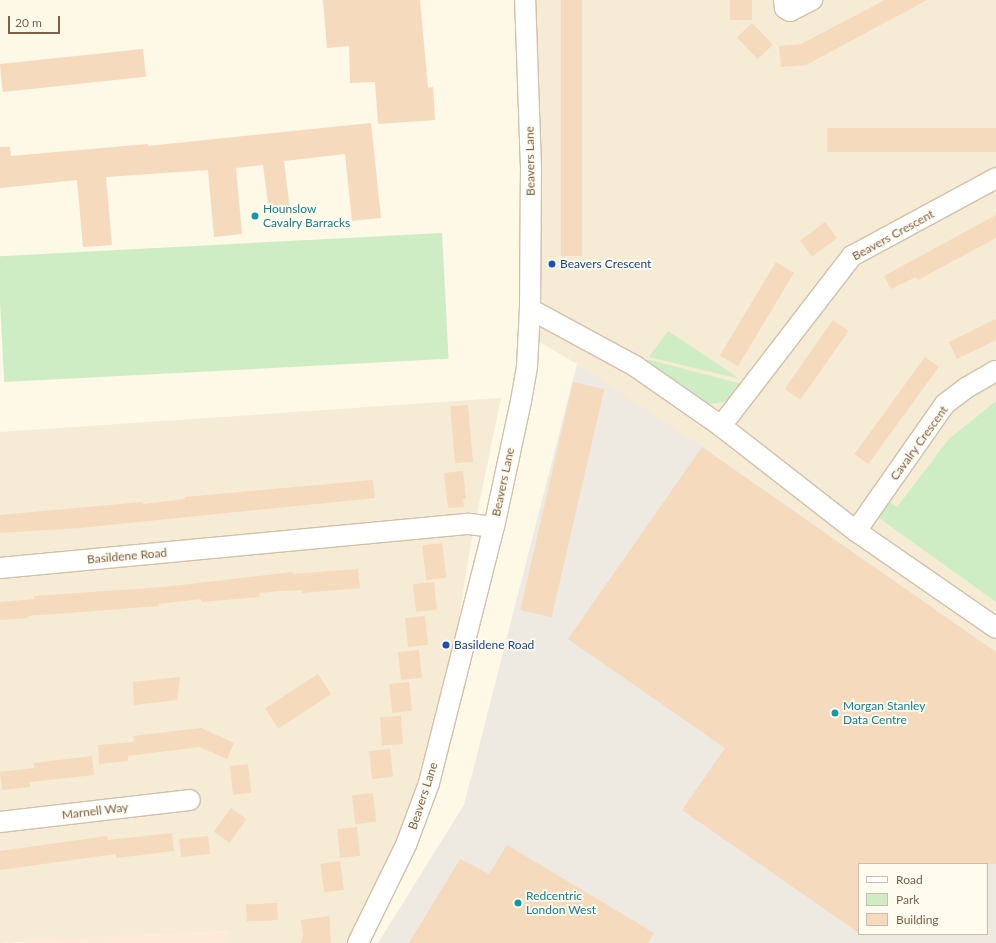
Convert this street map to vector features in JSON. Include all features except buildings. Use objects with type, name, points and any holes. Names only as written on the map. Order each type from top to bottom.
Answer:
[{"type":"street","name":"Beavers Lane","points":[[358,943],[406,845],[429,783],[494,527],[522,394],[530,309],[531,168],[525,0]]},
{"type":"street","points":[[784,0],[785,8],[790,11],[812,0]]},
{"type":"street","name":"Beavers Crescent","points":[[721,426],[852,256],[996,178]]},
{"type":"street","points":[[530,309],[635,366],[721,426],[856,530],[996,628]]},
{"type":"street","name":"Cavalry Crescent","points":[[856,530],[945,404],[966,388],[996,371]]},
{"type":"street","name":"Basildene Road","points":[[0,568],[465,524],[494,527]]},
{"type":"street","name":"Marnell Way","points":[[0,822],[190,800]]},
{"type":"shaded area","points":[[525,0],[996,0],[996,652],[577,364],[529,336]]},
{"type":"shaded area","points":[[577,364],[702,447],[996,652],[996,943],[378,943],[464,805]]},
{"type":"shaded area","points":[[501,398],[471,543],[440,737],[357,943],[222,943],[229,931],[0,943],[0,432]]},
{"type":"shaded area","points":[[230,931],[222,943],[24,943],[24,940]]},
{"type":"green space","points":[[442,233],[449,359],[4,382],[0,302],[0,256]]},
{"type":"green space","points":[[668,331],[740,379],[649,357]]},
{"type":"green space","points":[[646,360],[742,384],[725,402],[706,404],[647,364]]},
{"type":"green space","points":[[996,401],[996,602],[875,515],[883,498],[897,507],[949,439]]},
{"type":"place","name":"Hounslow Cavalry Barracks","points":[[255,216]]},
{"type":"place","name":"Beavers Crescent","points":[[552,264]]},
{"type":"place","name":"Basildene Road","points":[[446,645]]},
{"type":"place","name":"Morgan Stanley Data Centre","points":[[835,713]]},
{"type":"place","name":"Redcentric London West","points":[[518,903]]}]
